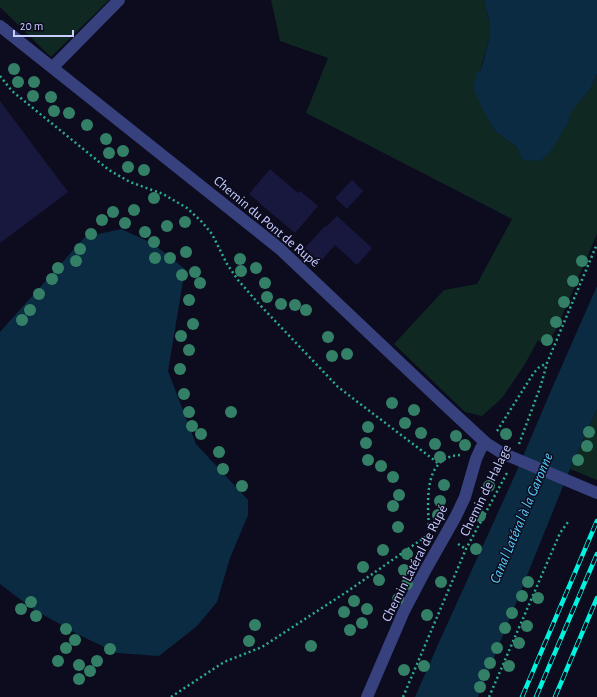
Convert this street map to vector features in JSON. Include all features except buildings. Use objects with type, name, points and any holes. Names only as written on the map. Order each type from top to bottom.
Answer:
[{"type":"street","points":[[53,67],[119,0]]},
{"type":"street","name":"Chemin du Pont de Rupé","points":[[0,26],[280,249],[486,443],[502,453],[597,493]]},
{"type":"street","name":"Chemin Latéral de Rupé","points":[[367,697],[404,611],[426,569],[446,537],[465,497],[476,459],[481,448],[486,443]]},
{"type":"path","points":[[0,76],[12,91],[109,170],[130,182],[163,194],[187,208],[212,234],[228,264],[248,291],[338,387],[438,463]]},
{"type":"path","name":"Chemin de Halage","points":[[518,447],[541,385],[547,363],[597,244]]},
{"type":"path","points":[[486,443],[505,420],[533,374],[538,368],[547,363]]},
{"type":"path","points":[[171,697],[224,662],[262,647],[348,592],[429,534],[427,494],[438,463],[452,456],[464,455],[476,459]]},
{"type":"path","name":"Chemin de Halage","points":[[403,697],[466,549],[510,468]]},
{"type":"path","points":[[489,697],[560,533],[568,522]]},
{"type":"green space","points":[[0,0],[109,0],[51,57],[0,7]]},
{"type":"green space","points":[[271,0],[484,0],[490,24],[489,40],[480,71],[495,131],[517,147],[568,123],[570,112],[591,88],[597,74],[597,234],[556,330],[545,346],[538,340],[525,364],[502,398],[482,416],[465,412],[394,344],[444,290],[477,284],[512,219],[306,113],[328,58],[280,41]]},
{"type":"green space","points":[[597,409],[597,480],[570,469]]},
{"type":"water","points":[[484,0],[597,0],[597,74],[591,88],[571,112],[568,123],[550,152],[541,160],[523,160],[517,147],[495,131],[473,88],[476,73],[480,71],[489,40],[490,24]]},
{"type":"water","points":[[121,229],[152,243],[185,269],[168,371],[196,444],[248,500],[248,515],[230,558],[217,602],[197,626],[159,656],[117,653],[79,635],[33,609],[0,584],[0,332],[85,237]]},
{"type":"water","name":"Canal Latéral à la Garonne","points":[[597,286],[597,409],[570,469],[478,697],[415,697],[515,475]]},
{"type":"railway","points":[[522,697],[597,521]]},
{"type":"railway","points":[[536,697],[597,554]]},
{"type":"railway","points":[[555,697],[597,598]]}]
